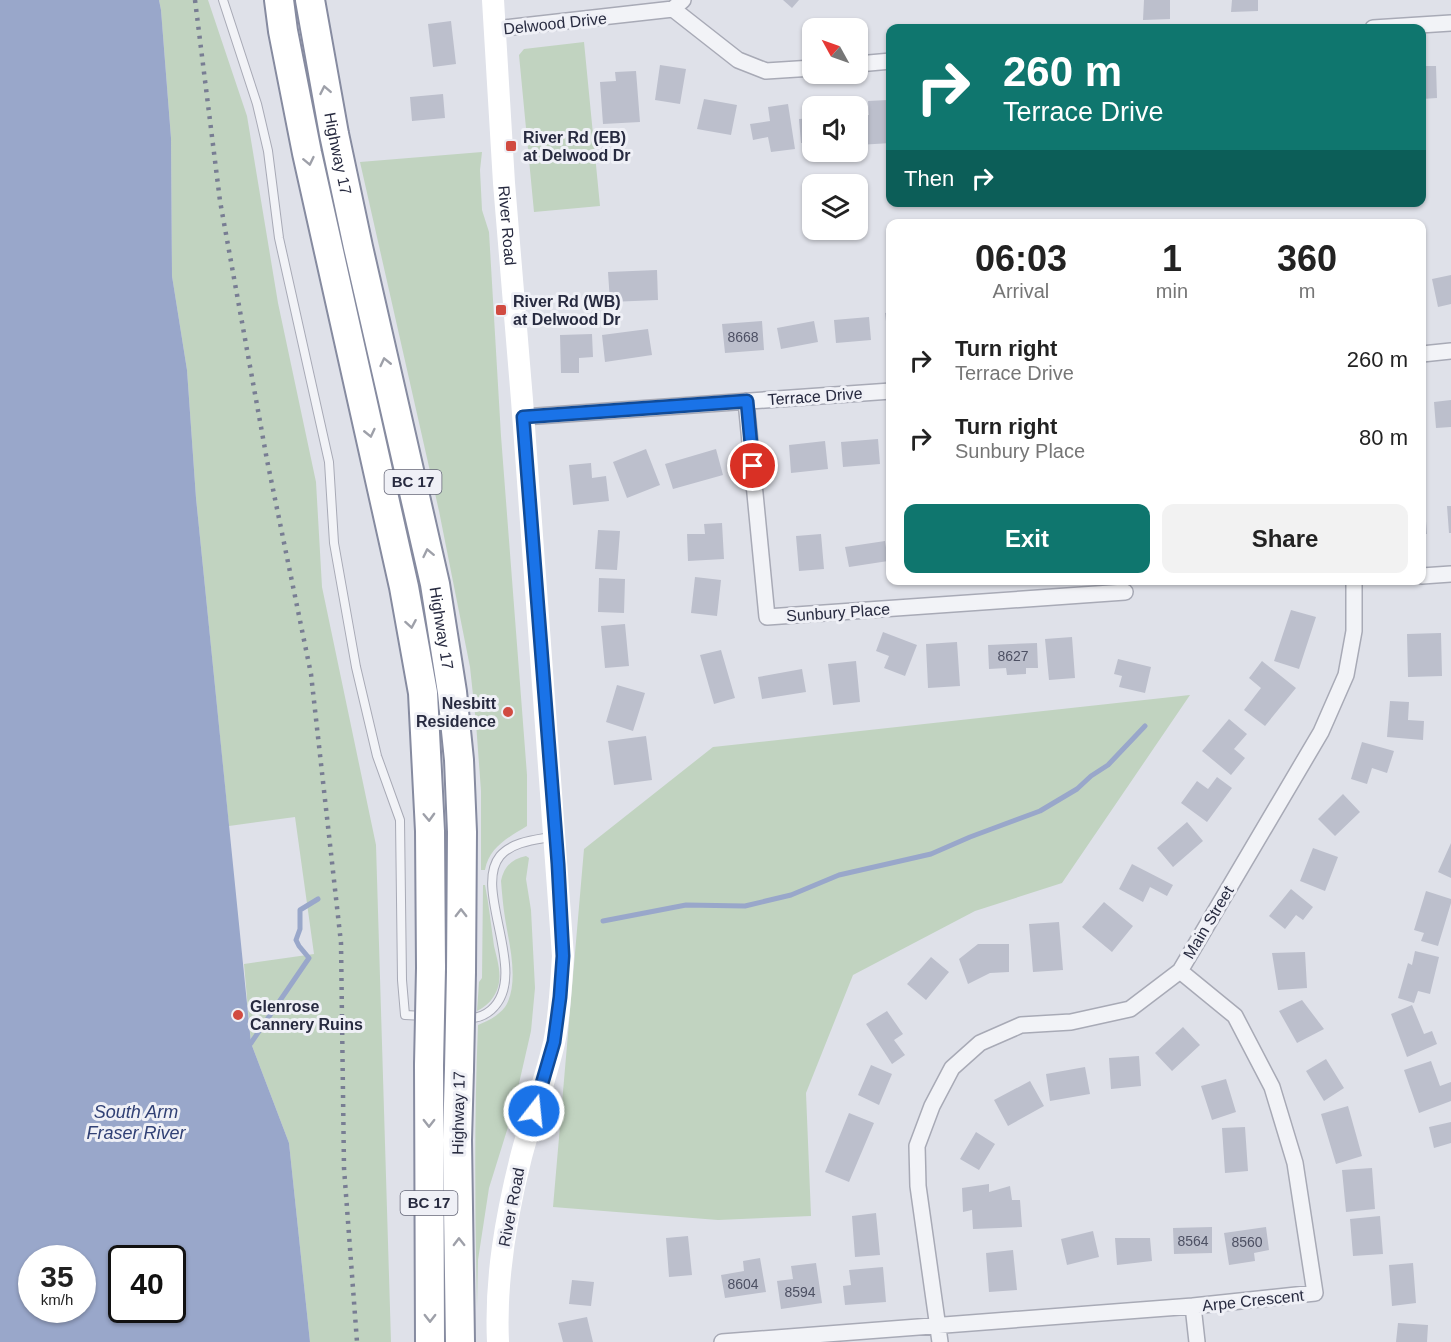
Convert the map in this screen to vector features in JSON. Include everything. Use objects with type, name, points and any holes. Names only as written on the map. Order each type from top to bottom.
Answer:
[{"type":"highway","name":"Highway 17","points":[[279,0],[307,153],[404,587],[423,693],[430,831],[430,1342]]},
{"type":"highway","name":"Highway 17","points":[[310,0],[334,134],[360,258],[433,574],[452,692],[462,832],[457,1140],[460,1342]]},
{"type":"street","name":"River Road","points":[[494,0],[504,183],[563,956],[554,1042],[521,1157],[508,1216],[500,1270],[498,1342]]},
{"type":"street","name":"Delwood Drive","points":[[495,29],[678,5]]},
{"type":"street","points":[[678,5],[738,60],[766,71],[802,69]]},
{"type":"street","points":[[1426,25],[1451,23]]},
{"type":"street","points":[[868,63],[886,62]]},
{"type":"street","points":[[1426,354],[1451,351]]},
{"type":"street","name":"Terrace Drive","points":[[523,417],[886,391]]},
{"type":"street","name":"Sunbury Place","points":[[747,401],[767,617],[1125,592]]},
{"type":"street","points":[[1426,576],[1451,574]]},
{"type":"street","name":"Main Street","points":[[940,1342],[918,1186],[917,1146],[932,1106],[952,1068],[980,1043],[1021,1026],[1071,1022],[1130,1009],[1180,970],[1321,732],[1346,675],[1354,631],[1354,585]]},
{"type":"street","name":"Arpe Crescent","points":[[722,1342],[1193,1306],[1316,1293],[1295,1163],[1272,1087],[1234,1016],[1180,970]]},
{"type":"street","points":[[1193,1306],[1197,1342]]},
{"type":"lane","points":[[223,0],[257,104],[268,151],[279,238],[328,462],[334,543],[356,667],[377,756],[400,820],[402,980],[405,1016],[440,1017]]},
{"type":"lane","points":[[451,1018],[474,1019],[486,1014],[497,1005],[504,992],[506,967],[492,885],[494,869],[500,857],[510,849],[529,841],[555,837]]},
{"type":"green space","points":[[159,0],[208,0],[247,116],[278,303],[316,482],[322,587],[376,845],[391,1342],[310,1342],[289,1143],[251,1043],[244,964],[314,954],[295,817],[229,826],[196,498],[187,370],[172,276],[171,138]]},
{"type":"green space","points":[[584,42],[600,206],[534,212],[519,55],[524,49]]},
{"type":"green space","points":[[482,152],[480,170],[482,210],[489,232],[501,436],[527,775],[527,826],[495,849],[485,870],[481,870],[481,791],[470,667],[439,511],[360,162]]},
{"type":"green space","points":[[1190,695],[1062,883],[975,911],[853,975],[806,1093],[811,1216],[718,1220],[553,1207],[584,849],[713,747]]},
{"type":"green space","points":[[526,856],[529,858],[526,879],[531,910],[535,988],[531,1031],[512,1114],[489,1188],[478,1260],[477,1308],[475,1166],[478,1025],[489,1020],[505,1007],[512,987],[511,951],[501,881],[509,864]]},
{"type":"green space","points":[[483,885],[485,885],[499,977],[497,991],[487,1005],[477,1011],[479,982],[482,978]]},
{"type":"water","name":"South Arm Fraser River","points":[[0,0],[159,0],[171,138],[172,276],[187,370],[196,498],[251,1043],[289,1143],[310,1342],[0,1342]]},
{"type":"building","points":[[783,0],[799,0],[792,8]]},
{"type":"building","points":[[1144,0],[1170,0],[1170,19],[1143,20]]},
{"type":"building","points":[[1232,0],[1258,0],[1258,11],[1231,12]]},
{"type":"building","points":[[451,21],[456,64],[433,67],[428,24]]},
{"type":"building","points":[[660,65],[686,69],[680,104],[655,100]]},
{"type":"building","points":[[1426,66],[1436,66],[1437,98],[1426,99]]},
{"type":"building","points":[[636,71],[640,122],[603,124],[600,82],[616,81],[615,72]]},
{"type":"building","points":[[443,94],[445,118],[412,121],[410,97]]},
{"type":"building","points":[[704,99],[737,105],[731,135],[697,129]]},
{"type":"building","points":[[886,100],[886,143],[868,144],[868,101]]},
{"type":"building","points":[[788,104],[795,149],[771,152],[768,137],[753,140],[750,124],[770,121],[768,107]]},
{"type":"building","points":[[799,119],[802,119],[802,143],[801,143]]},
{"type":"building","points":[[657,270],[658,300],[610,302],[608,272]]},
{"type":"building","points":[[1451,275],[1451,304],[1438,307],[1432,279]]},
{"type":"building","points":[[869,317],[871,340],[836,343],[834,320]]},
{"type":"building","points":[[762,321],[764,350],[725,353],[722,324]]},
{"type":"building","points":[[814,321],[818,342],[781,349],[777,328]]},
{"type":"building","points":[[648,329],[652,355],[605,362],[602,335]]},
{"type":"building","points":[[592,334],[593,357],[579,358],[579,373],[561,373],[560,335]]},
{"type":"building","points":[[1451,400],[1451,427],[1436,428],[1434,402]]},
{"type":"building","points":[[878,439],[880,464],[843,467],[841,442]]},
{"type":"building","points":[[825,441],[828,469],[791,473],[789,445]]},
{"type":"building","points":[[646,449],[660,485],[627,498],[613,462]]},
{"type":"building","points":[[716,449],[723,475],[673,489],[665,464]]},
{"type":"building","points":[[591,463],[592,478],[606,476],[609,501],[573,505],[569,465]]},
{"type":"building","points":[[1447,506],[1451,506],[1451,533],[1449,533]]},
{"type":"building","points":[[722,523],[724,559],[688,561],[687,534],[705,534],[704,524]]},
{"type":"building","points":[[598,530],[620,531],[617,570],[595,569]]},
{"type":"building","points":[[821,534],[824,569],[799,571],[796,536]]},
{"type":"building","points":[[885,541],[886,561],[849,567],[845,547]]},
{"type":"building","points":[[695,577],[721,580],[717,616],[691,613]]},
{"type":"building","points":[[599,578],[625,579],[624,613],[598,612]]},
{"type":"building","points":[[1291,610],[1316,617],[1299,669],[1274,661]]},
{"type":"building","points":[[625,624],[629,666],[605,668],[601,626]]},
{"type":"building","points":[[883,632],[917,645],[905,676],[884,668],[889,656],[876,651]]},
{"type":"building","points":[[1441,633],[1442,676],[1408,677],[1407,634]]},
{"type":"building","points":[[1072,637],[1075,678],[1049,680],[1045,639]]},
{"type":"building","points":[[957,642],[960,686],[928,688],[926,644]]},
{"type":"building","points":[[1037,643],[1038,668],[1026,668],[1026,674],[1007,675],[1006,668],[989,669],[988,645]]},
{"type":"building","points":[[721,650],[735,698],[714,704],[700,655]]},
{"type":"building","points":[[1118,659],[1151,667],[1145,693],[1119,687],[1122,676],[1114,674]]},
{"type":"building","points":[[856,661],[860,702],[833,705],[828,664]]},
{"type":"building","points":[[1262,661],[1296,688],[1265,726],[1244,710],[1261,688],[1249,678]]},
{"type":"building","points":[[802,669],[806,692],[762,699],[758,677]]},
{"type":"building","points":[[617,685],[645,693],[633,731],[606,722]]},
{"type":"building","points":[[1390,701],[1409,702],[1408,720],[1424,721],[1423,740],[1387,737]]},
{"type":"building","points":[[1229,719],[1247,734],[1234,749],[1245,758],[1231,775],[1202,751]]},
{"type":"building","points":[[646,736],[652,780],[614,785],[608,741]]},
{"type":"building","points":[[1362,742],[1394,751],[1387,773],[1372,768],[1367,784],[1351,779]]},
{"type":"building","points":[[1217,777],[1232,788],[1207,822],[1181,803],[1197,781],[1208,789]]},
{"type":"building","points":[[1343,794],[1360,812],[1335,836],[1318,819]]},
{"type":"building","points":[[1187,822],[1203,841],[1173,867],[1157,848]]},
{"type":"building","points":[[1451,843],[1451,878],[1438,872]]},
{"type":"building","points":[[1313,848],[1338,857],[1325,891],[1300,881]]},
{"type":"building","points":[[1132,864],[1173,885],[1167,896],[1150,887],[1143,902],[1119,889]]},
{"type":"building","points":[[1291,889],[1313,907],[1303,920],[1296,915],[1285,929],[1269,916]]},
{"type":"building","points":[[1426,891],[1451,899],[1438,946],[1421,941],[1424,933],[1414,930]]},
{"type":"building","points":[[1104,902],[1133,926],[1112,952],[1082,927]]},
{"type":"building","points":[[1059,922],[1063,970],[1033,972],[1029,924]]},
{"type":"building","points":[[978,944],[1009,944],[1009,972],[990,973],[968,984],[959,959]]},
{"type":"building","points":[[1415,951],[1439,957],[1430,994],[1418,991],[1414,1003],[1398,998],[1408,963],[1412,965]]},
{"type":"building","points":[[1305,952],[1307,988],[1278,990],[1272,953]]},
{"type":"building","points":[[931,957],[949,972],[926,1000],[907,984]]},
{"type":"building","points":[[1302,1000],[1324,1029],[1297,1043],[1279,1011]]},
{"type":"building","points":[[1412,1005],[1424,1034],[1432,1031],[1437,1044],[1407,1057],[1391,1014]]},
{"type":"building","points":[[887,1011],[903,1034],[894,1040],[905,1055],[892,1064],[866,1024]]},
{"type":"building","points":[[1183,1027],[1200,1045],[1172,1071],[1155,1053]]},
{"type":"building","points":[[1139,1056],[1141,1086],[1111,1089],[1109,1058]]},
{"type":"building","points":[[1326,1059],[1344,1088],[1324,1101],[1306,1071]]},
{"type":"building","points":[[1431,1061],[1440,1086],[1451,1082],[1451,1101],[1419,1113],[1404,1070]]},
{"type":"building","points":[[871,1065],[892,1074],[879,1105],[858,1095]]},
{"type":"building","points":[[1085,1067],[1090,1094],[1050,1101],[1046,1074]]},
{"type":"building","points":[[1226,1079],[1236,1112],[1212,1120],[1201,1086]]},
{"type":"building","points":[[1030,1081],[1044,1106],[1008,1126],[994,1100]]},
{"type":"building","points":[[1348,1106],[1362,1156],[1336,1164],[1321,1114]]},
{"type":"building","points":[[849,1113],[874,1123],[849,1182],[825,1172]]},
{"type":"building","points":[[1451,1122],[1451,1143],[1434,1148],[1429,1127]]},
{"type":"building","points":[[1245,1127],[1248,1171],[1225,1173],[1222,1128]]},
{"type":"building","points":[[976,1132],[995,1144],[979,1170],[960,1159]]},
{"type":"building","points":[[1372,1168],[1375,1209],[1346,1212],[1342,1170]]},
{"type":"building","points":[[989,1184],[989,1192],[1010,1186],[1012,1200],[1020,1200],[1022,1227],[973,1229],[972,1210],[963,1212],[962,1188]]},
{"type":"building","points":[[876,1213],[880,1255],[855,1257],[852,1216]]},
{"type":"building","points":[[1380,1216],[1383,1254],[1353,1256],[1350,1219]]},
{"type":"building","points":[[1212,1227],[1212,1253],[1174,1254],[1173,1228]]},
{"type":"building","points":[[1266,1227],[1269,1250],[1254,1253],[1255,1261],[1229,1265],[1224,1233]]},
{"type":"building","points":[[1093,1231],[1099,1257],[1067,1265],[1061,1239]]},
{"type":"building","points":[[688,1236],[692,1275],[669,1277],[666,1238]]},
{"type":"building","points":[[1115,1238],[1150,1238],[1152,1261],[1117,1265]]},
{"type":"building","points":[[1013,1250],[1017,1290],[989,1292],[986,1253]]},
{"type":"building","points":[[760,1258],[766,1292],[725,1298],[721,1275],[744,1271],[743,1261]]},
{"type":"building","points":[[816,1263],[822,1303],[781,1309],[777,1281],[793,1279],[791,1266]]},
{"type":"building","points":[[1413,1263],[1416,1303],[1392,1306],[1389,1265]]},
{"type":"building","points":[[883,1267],[886,1302],[845,1305],[843,1286],[851,1285],[849,1270]]},
{"type":"building","points":[[572,1280],[594,1282],[591,1306],[569,1304]]},
{"type":"building","points":[[587,1317],[593,1342],[563,1342],[558,1323]]},
{"type":"building","points":[[1398,1323],[1428,1325],[1427,1342],[1396,1342]]},
{"type":"waterway","points":[[603,921],[686,905],[745,906],[791,895],[839,875],[931,854],[1040,811],[1077,789],[1108,765],[1145,726]]},
{"type":"waterway","points":[[251,1043],[309,958],[296,940],[300,929],[300,910],[318,899]]},
{"type":"railway","points":[[195,0],[220,201],[267,460],[311,674],[341,943],[344,1168],[357,1342]]},
{"type":"place","name":"River Rd (EB) at Delwood Dr","points":[[511,146]]},
{"type":"place","name":"River Rd (WB) at Delwood Dr","points":[[501,310]]},
{"type":"place","name":"Nesbitt Residence","points":[[508,712]]},
{"type":"place","name":"Glenrose Cannery Ruins","points":[[238,1015]]},
{"type":"route","points":[[534,1111],[554,1042],[563,956],[558,864],[523,417],[747,401],[753,466]]}]
